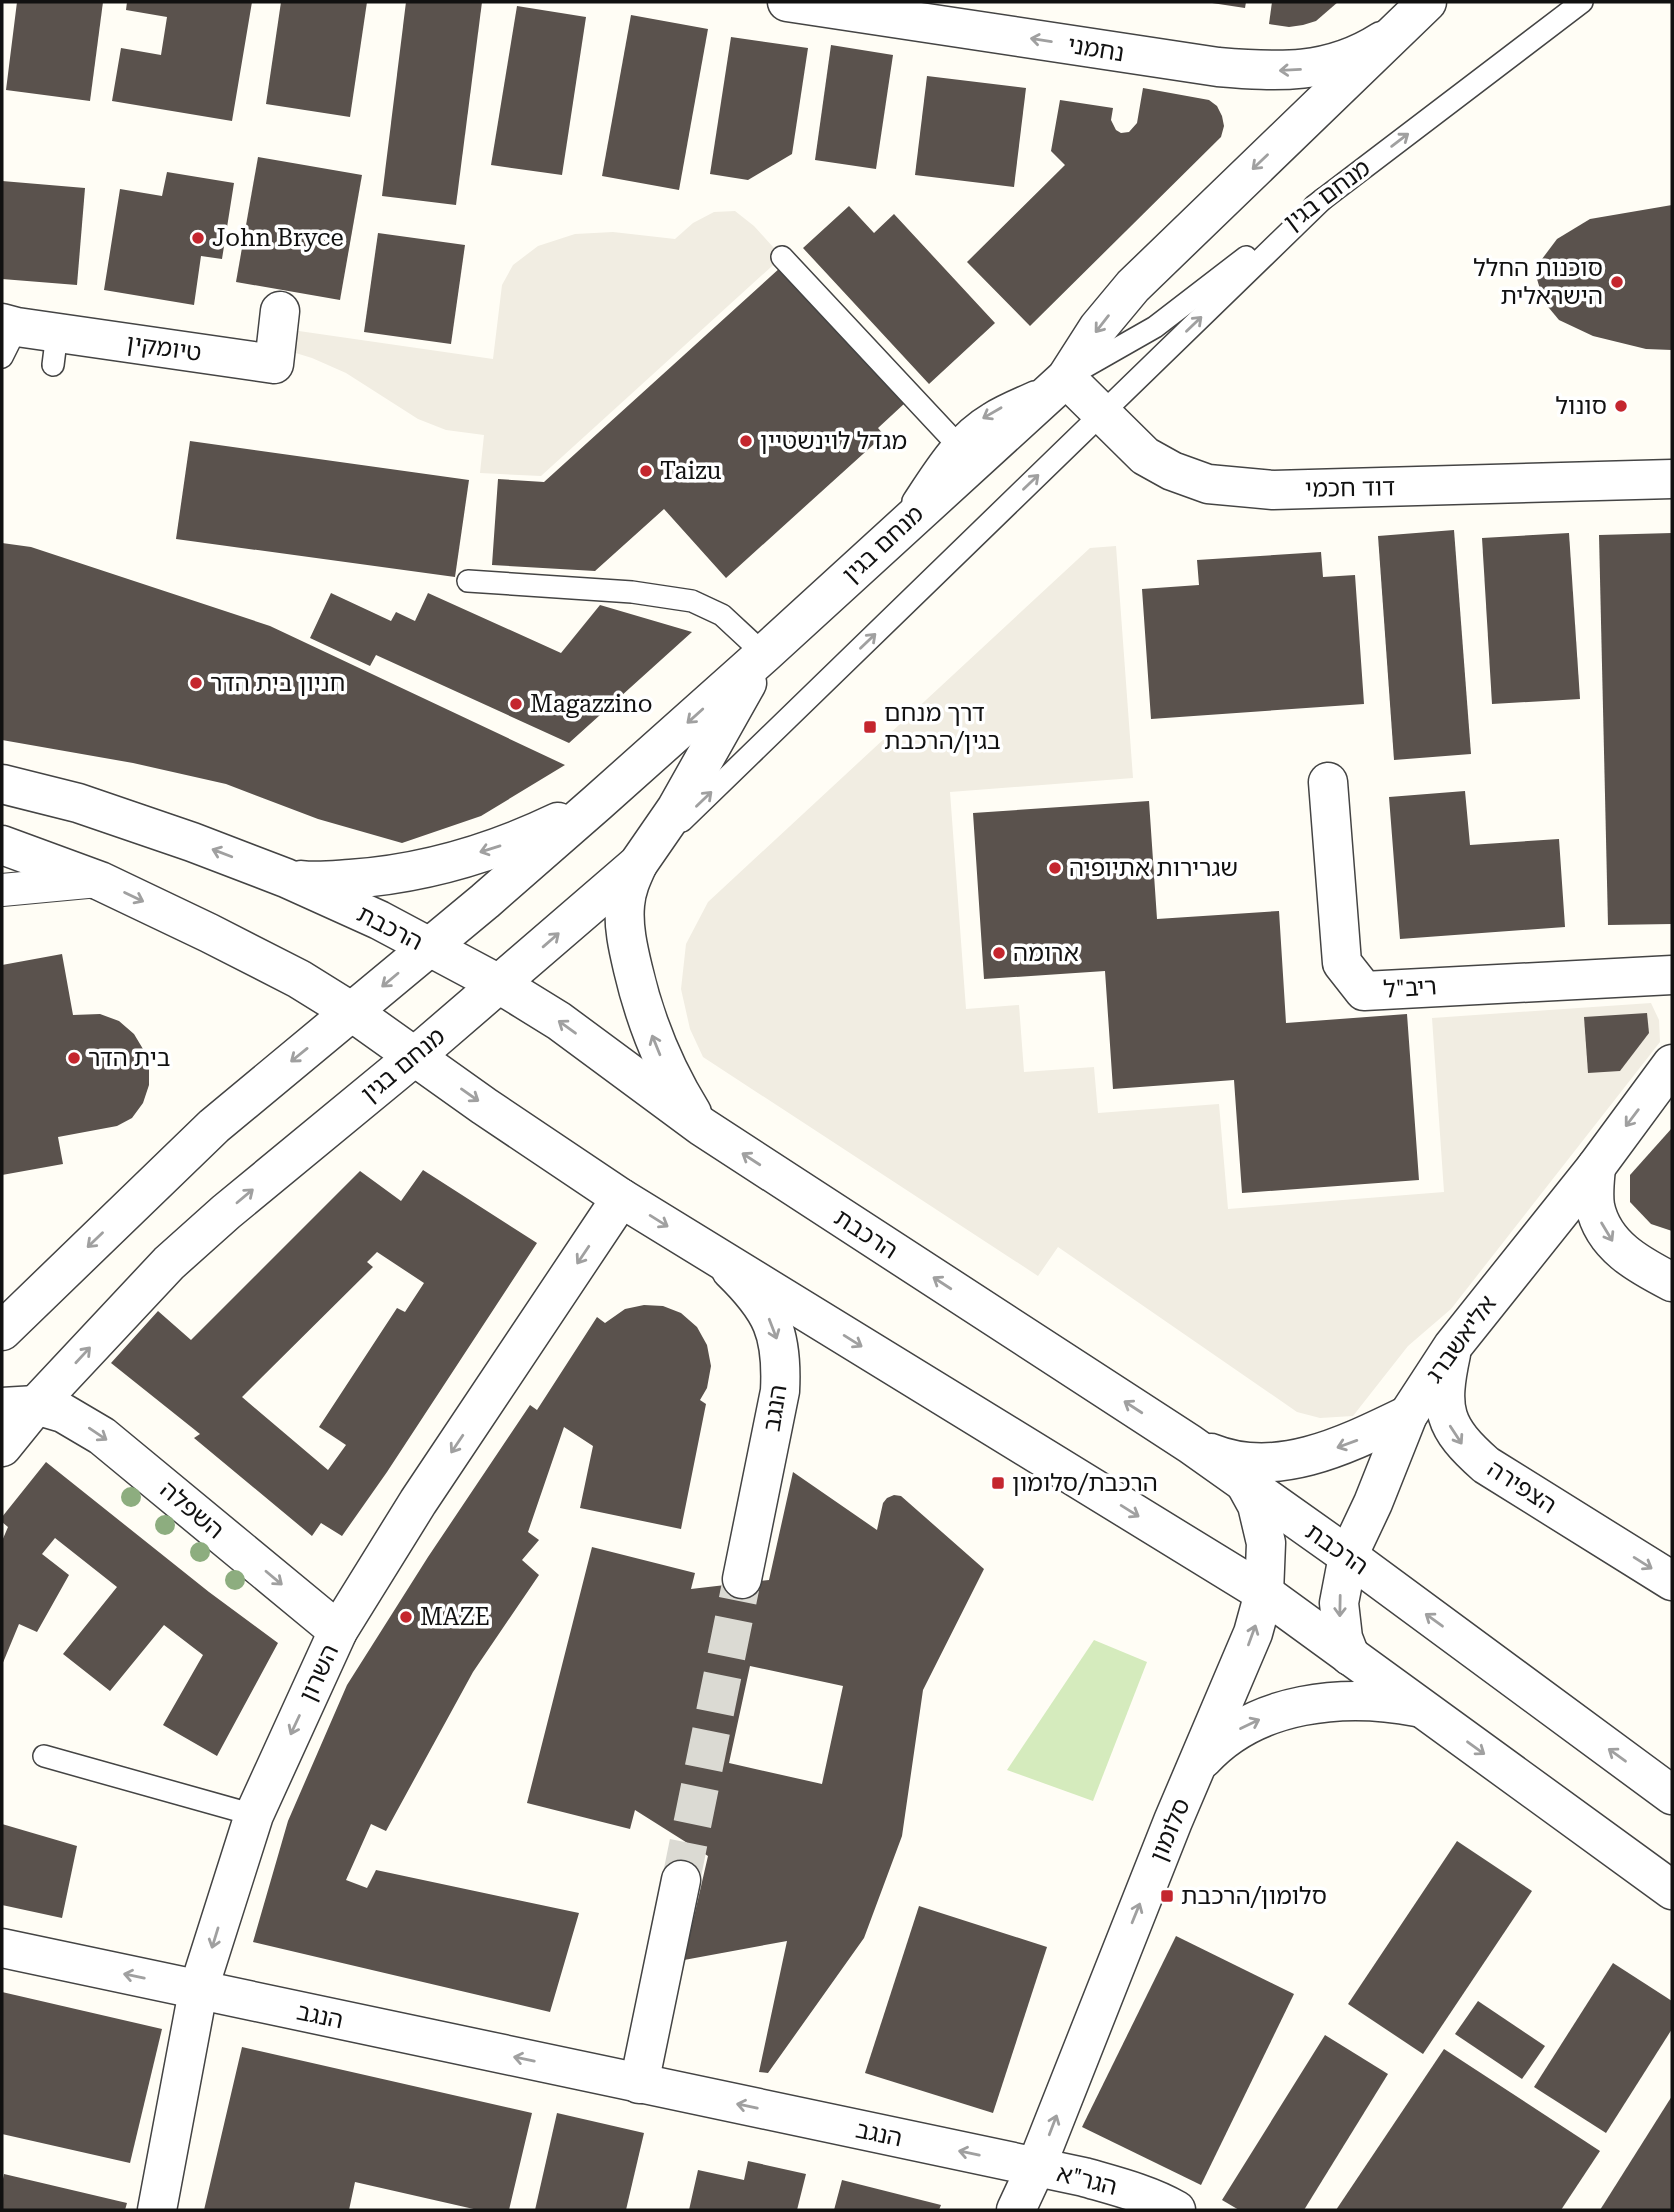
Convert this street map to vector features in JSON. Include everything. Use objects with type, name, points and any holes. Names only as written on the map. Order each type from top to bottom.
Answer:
[{"type":"street","name":"נחמני","points":[[787,2],[1218,68],[1264,71],[1322,67],[1338,63],[1399,30]]},
{"type":"street","name":"מנחם בגין","points":[[2,1331],[214,1126],[597,803],[1066,378],[1098,328],[1133,286],[1427,2]]},
{"type":"street","name":"טיומקין","points":[[7,336],[55,349],[274,364],[280,311]]},
{"type":"street","name":"דוד חכמי","points":[[1066,378],[1145,456],[1172,471],[1208,484],[1273,490],[1672,480]]},
{"type":"street","name":"מנחם בגין","points":[[2,1447],[19,1406],[169,1263],[638,864],[676,809],[764,654]]},
{"type":"street","name":"ריב\"ל","points":[[1328,782],[1342,963],[1364,991],[1672,975]]},
{"type":"street","name":"הרכבת","points":[[2,784],[78,803],[286,878],[379,920],[499,984],[559,1021],[701,1126],[1190,1444],[1348,1556],[1672,1795]]},
{"type":"street","points":[[286,878],[332,881],[423,869],[504,845],[597,803]]},
{"type":"street","points":[[2,845],[100,881],[299,979],[352,1012],[621,1198],[1264,1593],[1672,1890]]},
{"type":"street","points":[[638,864],[629,886],[625,922],[638,990],[663,1061],[701,1126]]},
{"type":"street","points":[[2,890],[100,881]]},
{"type":"street","name":"אליאשברג","points":[[1350,1656],[1343,1638],[1339,1603],[1348,1556],[1373,1503],[1408,1415],[1452,1346],[1596,1167],[1672,1063]]},
{"type":"street","points":[[1596,1167],[1595,1207],[1605,1232],[1620,1251],[1672,1282]]},
{"type":"street","name":"השרון","points":[[157,2210],[198,1990],[254,1815],[338,1631],[418,1502],[621,1198]]},
{"type":"street","name":"הנגב","points":[[717,1257],[742,1281],[764,1308],[776,1334],[781,1359],[780,1391],[742,1579]]},
{"type":"street","name":"הצפירה","points":[[1452,1346],[1444,1400],[1450,1426],[1462,1444],[1486,1465],[1672,1581]]},
{"type":"street","name":"השפלה","points":[[19,1406],[63,1413],[102,1436],[338,1631]]},
{"type":"street","points":[[1190,1444],[1221,1457],[1242,1462],[1271,1462],[1350,1444],[1408,1415]]},
{"type":"street","name":"סלומון","points":[[1016,2210],[1036,2167],[1126,1936],[1253,1633],[1264,1593],[1266,1544],[1256,1505],[1245,1485]]},
{"type":"street","points":[[1197,1765],[1217,1744],[1246,1725],[1273,1713],[1299,1707],[1364,1700],[1421,1708]]},
{"type":"street","points":[[639,2084],[681,1880]]},
{"type":"street","name":"הנגב","points":[[2,1948],[1036,2167]]},
{"type":"street","name":"הגר\"א","points":[[1036,2167],[1127,2190],[1176,2210]]},
{"type":"lane","name":"מנחם בגין","points":[[1066,378],[1155,327],[1582,2]]},
{"type":"lane","points":[[638,864],[1322,199]]},
{"type":"lane","points":[[782,257],[955,442]]},
{"type":"lane","points":[[891,536],[955,442],[988,414],[1066,378]]},
{"type":"lane","points":[[468,581],[632,592],[692,601],[722,615],[764,654]]},
{"type":"lane","points":[[44,1756],[254,1815]]},
{"type":"green space","points":[[1094,1640],[1147,1662],[1093,1801],[1007,1770]]},
{"type":"shaded area","points":[[735,211],[754,226],[782,257],[541,476],[480,473],[484,435],[446,430],[418,419],[346,373],[312,358],[276,347],[278,328],[493,359],[502,285],[513,265],[538,246],[575,234],[613,232],[675,239],[693,223],[714,212]]},
{"type":"shaded area","points":[[1116,546],[1133,778],[950,792],[966,1009],[1019,1005],[1024,1072],[1094,1067],[1098,1113],[1219,1104],[1228,1209],[1444,1192],[1432,1018],[1651,1003],[1659,1020],[1660,1042],[1451,1309],[1408,1346],[1353,1416],[1320,1418],[1297,1412],[1058,1247],[1038,1276],[703,1057],[690,1029],[681,989],[686,944],[708,902],[1090,548]]},
{"type":"building","points":[[17,2],[103,2],[90,101],[6,90]]},
{"type":"building","points":[[127,2],[252,2],[232,121],[112,101],[121,48],[161,55],[167,17],[126,10]]},
{"type":"building","points":[[281,2],[367,2],[350,117],[266,104]]},
{"type":"building","points":[[406,2],[482,2],[456,205],[382,196]]},
{"type":"building","points":[[1213,2],[1246,2],[1245,8]]},
{"type":"building","points":[[1272,2],[1338,2],[1316,21],[1289,27],[1269,24]]},
{"type":"building","points":[[517,6],[586,17],[562,175],[491,165]]},
{"type":"building","points":[[631,15],[708,29],[679,190],[602,176]]},
{"type":"building","points":[[731,37],[808,48],[792,154],[748,180],[710,174]]},
{"type":"building","points":[[831,45],[893,55],[876,169],[815,160]]},
{"type":"building","points":[[927,76],[1026,88],[1014,187],[915,175]]},
{"type":"building","points":[[1143,88],[1209,100],[1217,106],[1222,116],[1224,126],[1221,137],[1030,326],[967,262],[1065,165],[1051,151],[1060,100],[1113,108],[1111,120],[1116,130],[1121,133],[1129,132],[1137,123]]},
{"type":"building","points":[[258,157],[362,175],[340,300],[236,282]]},
{"type":"building","points":[[167,172],[234,183],[222,259],[201,256],[194,305],[104,290],[120,189],[162,196]]},
{"type":"building","points":[[2,181],[85,188],[77,285],[2,279]]},
{"type":"building","points":[[1672,205],[1672,350],[1646,349],[1593,336],[1559,320],[1544,302],[1537,279],[1542,259],[1557,239],[1590,219]]},
{"type":"building","points":[[849,206],[874,233],[894,214],[995,323],[929,384],[803,248]]},
{"type":"building","points":[[378,233],[465,245],[451,344],[364,332]]},
{"type":"building","points":[[781,267],[905,403],[878,428],[884,435],[726,578],[664,509],[595,571],[492,565],[498,479],[544,482]]},
{"type":"building","points":[[190,441],[469,480],[455,577],[176,539]]},
{"type":"building","points":[[1454,530],[1471,754],[1394,760],[1378,536]]},
{"type":"building","points":[[1569,533],[1580,699],[1492,704],[1482,538]]},
{"type":"building","points":[[1672,533],[1672,924],[1608,925],[1599,535]]},
{"type":"building","name":"חניון בית הדר","points":[[2,543],[31,547],[270,626],[565,765],[481,816],[402,843],[318,819],[226,784],[133,763],[2,740]]},
{"type":"building","points":[[1321,552],[1323,577],[1355,575],[1364,704],[1151,719],[1142,589],[1199,585],[1197,560]]},
{"type":"building","points":[[331,593],[391,621],[396,612],[415,621],[428,593],[561,653],[600,605],[692,632],[569,743],[376,655],[370,666],[310,638]]},
{"type":"building","points":[[1465,791],[1470,845],[1559,839],[1565,927],[1400,939],[1389,797]]},
{"type":"building","points":[[1149,801],[1157,919],[1279,911],[1286,1023],[1407,1014],[1419,1180],[1242,1193],[1234,1080],[1113,1089],[1105,971],[984,979],[973,813]]},
{"type":"building","name":"בית הדר","points":[[62,954],[73,1015],[100,1014],[119,1021],[134,1034],[149,1067],[149,1085],[143,1103],[132,1118],[117,1126],[58,1137],[63,1164],[2,1175],[2,965]]},
{"type":"building","points":[[1647,1013],[1649,1033],[1620,1071],[1588,1073],[1584,1017]]},
{"type":"building","points":[[1672,1128],[1672,1231],[1651,1224],[1630,1202],[1630,1175]]},
{"type":"building","points":[[423,1170],[537,1243],[342,1536],[321,1523],[312,1536],[194,1438],[200,1434],[111,1363],[158,1311],[191,1340],[360,1171],[401,1201]],"holes":[[[377,1252],[424,1283],[405,1312],[397,1308],[319,1427],[346,1445],[328,1470],[242,1397],[373,1267],[367,1262]]]},
{"type":"building","points":[[644,1305],[663,1306],[681,1313],[697,1327],[707,1345],[711,1366],[707,1388],[700,1400],[706,1404],[681,1529],[580,1508],[593,1446],[564,1427],[528,1532],[539,1540],[522,1560],[539,1575],[473,1672],[386,1831],[371,1824],[346,1880],[367,1888],[376,1870],[579,1913],[550,2012],[253,1942],[288,1821],[347,1685],[428,1557],[530,1405],[537,1410],[597,1317],[605,1323],[625,1309]]},
{"type":"building","points":[[46,1462],[209,1592],[278,1643],[217,1756],[163,1725],[203,1655],[164,1625],[110,1691],[63,1654],[117,1587],[55,1538],[42,1554],[69,1575],[37,1632],[19,1624],[2,1665],[2,1541],[8,1527],[2,1522],[2,1517]]},
{"type":"building","points":[[793,1472],[877,1530],[883,1503],[894,1495],[901,1496],[984,1569],[923,1690],[902,1836],[864,1938],[768,2073],[759,2072],[787,1941],[684,1960],[708,1856],[635,1810],[630,1829],[527,1803],[592,1547],[695,1573],[691,1589],[769,1580]],"holes":[[[750,1666],[843,1686],[822,1784],[729,1763]]]},
{"type":"building","points":[[2,1824],[77,1846],[62,1918],[2,1905]]},
{"type":"building","points":[[1457,1841],[1532,1891],[1423,2054],[1348,2004]]},
{"type":"building","points":[[919,1906],[1047,1947],[993,2113],[865,2073]]},
{"type":"building","points":[[1176,1936],[1294,1994],[1201,2185],[1082,2127]]},
{"type":"building","points":[[1613,1963],[1672,2001],[1672,2029],[1606,2133],[1534,2087]]},
{"type":"building","points":[[2,1992],[162,2029],[130,2163],[2,2134]]},
{"type":"building","points":[[1478,2001],[1545,2046],[1522,2079],[1455,2034]]},
{"type":"building","points":[[1325,2035],[1388,2074],[1304,2210],[1239,2210],[1222,2200]]},
{"type":"building","points":[[242,2047],[532,2113],[509,2210],[478,2210],[355,2182],[349,2210],[204,2210]]},
{"type":"building","points":[[1444,2049],[1600,2151],[1561,2210],[1336,2210]]},
{"type":"building","points":[[1672,2096],[1672,2210],[1600,2210]]},
{"type":"building","points":[[557,2113],[644,2133],[626,2210],[535,2210]]},
{"type":"building","points":[[748,2161],[806,2174],[797,2210],[689,2210],[698,2170],[744,2180]]},
{"type":"building","points":[[4,2174],[127,2203],[125,2210],[2,2210]]},
{"type":"building","points":[[842,2180],[941,2205],[939,2210],[834,2210]]},
{"type":"tunnel","points":[[681,1880],[742,1579]]},
{"type":"place","name":"John Bryce","points":[[198,238]]},
{"type":"place","name":"סוכנות החלל הישראלית","points":[[1617,282]]},
{"type":"place","name":"סונול","points":[[1621,406]]},
{"type":"place","name":"מגדל לוינשטיין","points":[[746,441]]},
{"type":"place","name":"Taizu","points":[[646,471]]},
{"type":"place","name":"חניון בית הדר","points":[[196,683]]},
{"type":"place","name":"Magazzino","points":[[516,704]]},
{"type":"place","name":"דרך מנחם בגין/הרכבת","points":[[870,727]]},
{"type":"place","name":"שגרירות אתיופיה","points":[[1055,868]]},
{"type":"place","name":"ארומה","points":[[999,953]]},
{"type":"place","name":"בית הדר","points":[[74,1058]]},
{"type":"place","name":"הרכבת/סלומון","points":[[998,1483]]},
{"type":"place","name":"MAZE","points":[[406,1617]]},
{"type":"place","name":"סלומון/הרכבת","points":[[1167,1896]]}]
